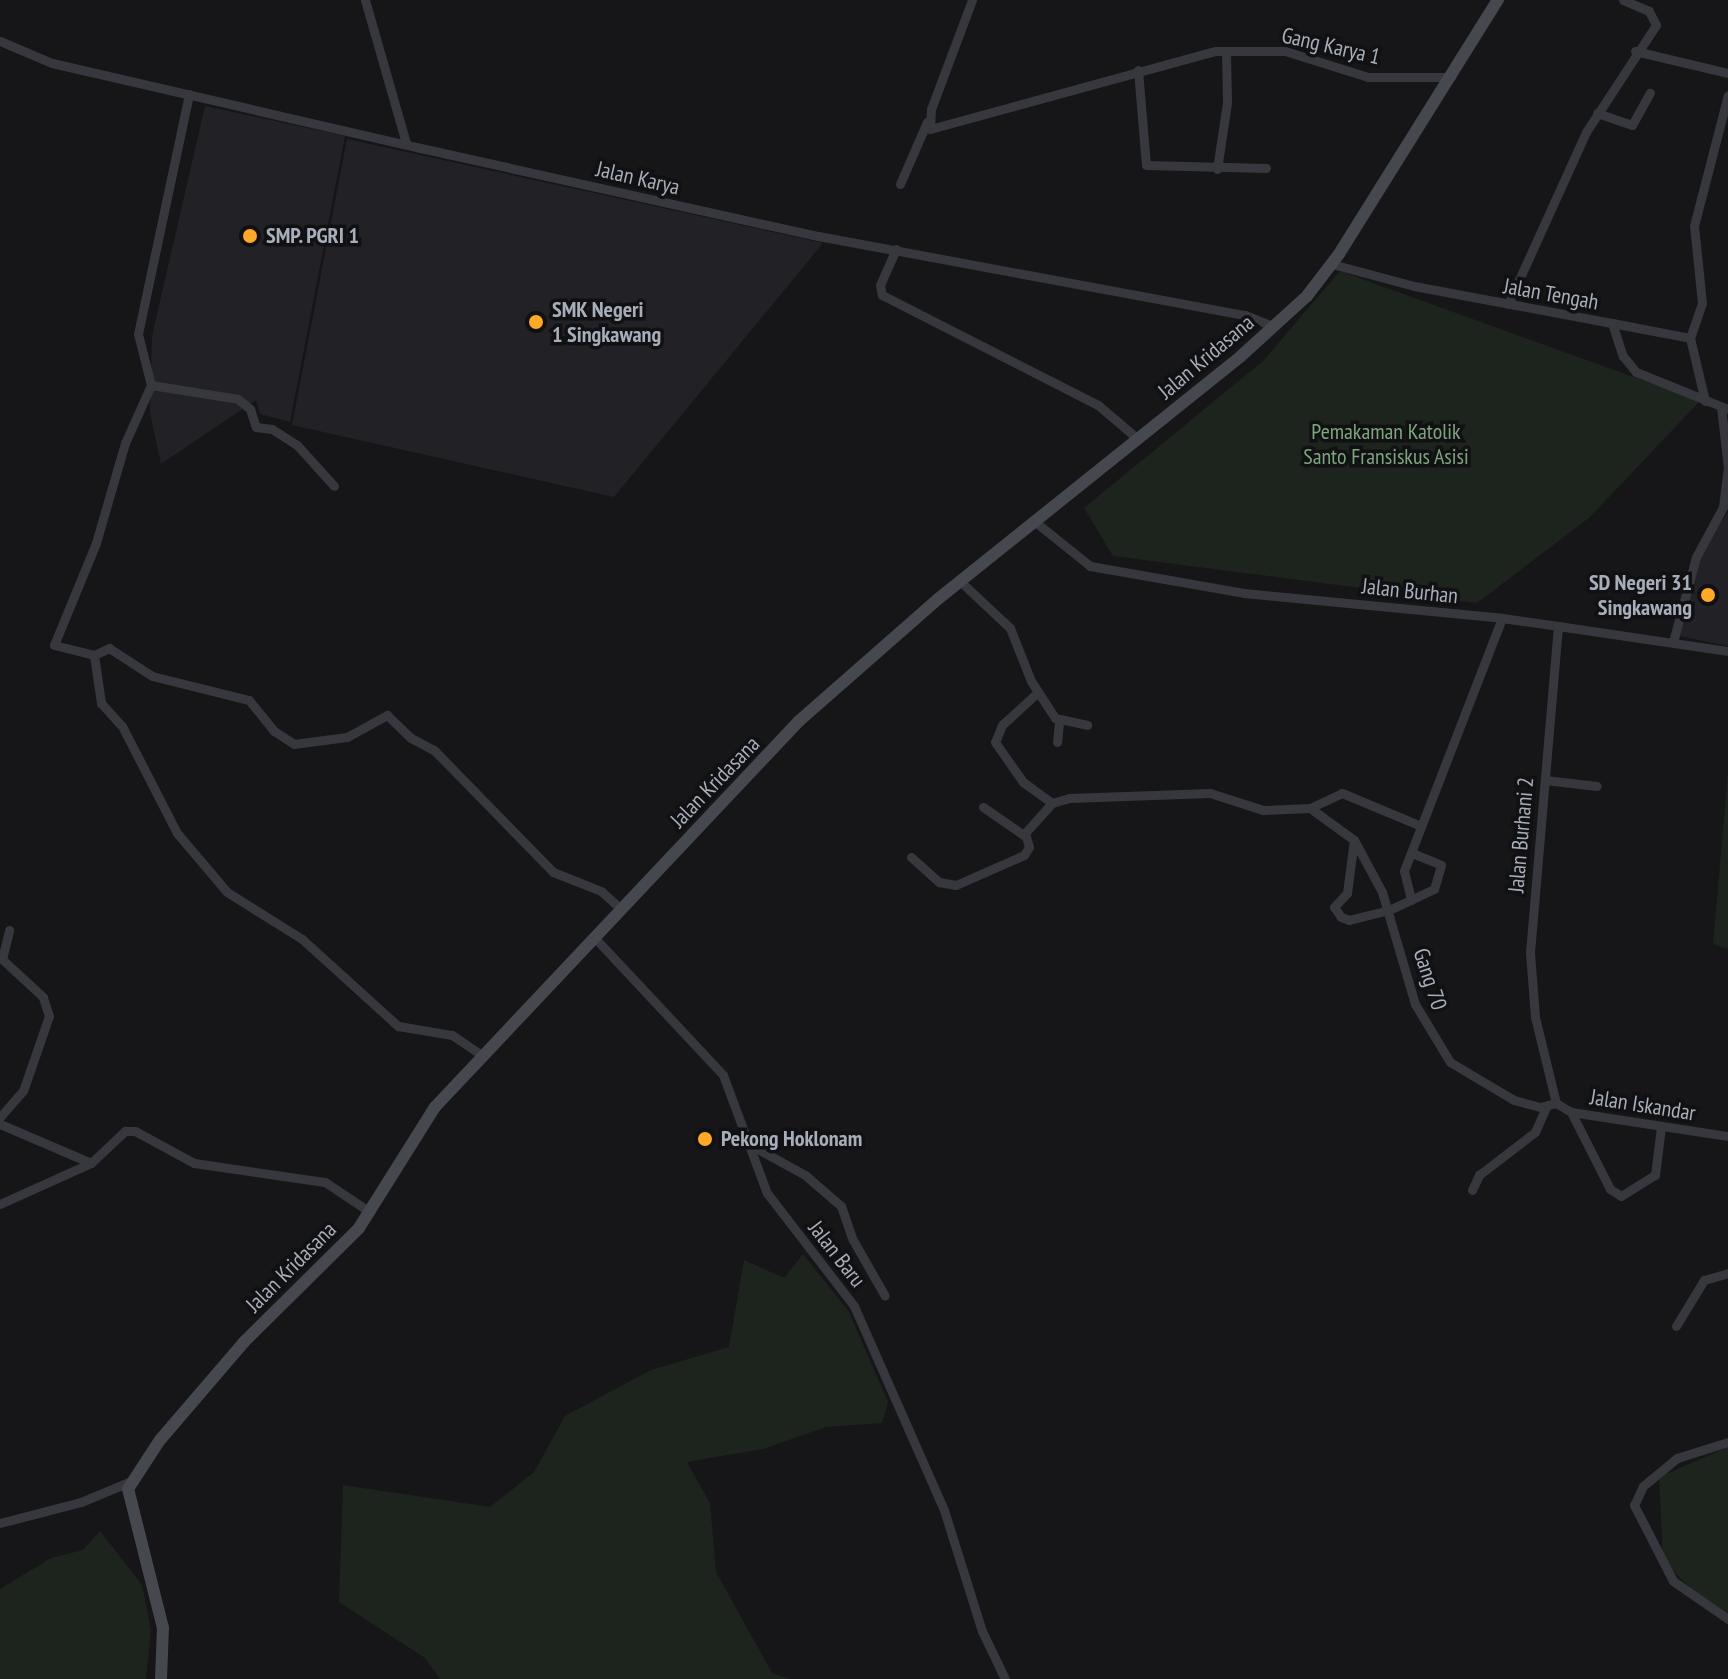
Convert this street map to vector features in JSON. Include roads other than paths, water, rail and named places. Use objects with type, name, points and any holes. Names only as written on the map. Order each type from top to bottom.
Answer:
[{"type":"street","points":[[365,0],[388,90],[406,143]]},
{"type":"street","points":[[900,184],[927,122],[972,0]]},
{"type":"street","name":"Jalan Kridasana","points":[[129,1482],[227,1361],[370,1212],[425,1119],[799,721],[1034,521],[1274,327],[1332,264],[1498,0]]},
{"type":"street","points":[[1508,304],[1597,113],[1656,20],[1642,7],[1623,0]]},
{"type":"street","name":"Jalan Karya","points":[[0,41],[39,60],[803,233],[1245,315],[1274,327]]},
{"type":"street","points":[[1217,169],[1227,103],[1226,51]]},
{"type":"street","name":"Gang Karya 1","points":[[927,122],[932,129],[1138,70],[1226,51],[1285,51],[1368,77],[1451,77]]},
{"type":"street","points":[[1635,51],[1728,73]]},
{"type":"street","points":[[1138,70],[1146,165],[1266,168]]},
{"type":"street","points":[[1597,113],[1632,125],[1650,93]]},
{"type":"street","points":[[189,94],[138,334],[151,385],[125,443],[96,543],[54,641],[94,655],[109,648],[152,676],[249,700],[274,731],[294,744],[347,737],[385,714],[421,743],[553,872],[601,891],[621,909]]},
{"type":"street","points":[[1705,401],[1690,338],[1702,303],[1694,226],[1728,95]]},
{"type":"street","points":[[896,249],[880,285],[882,295],[1098,405],[1138,439]]},
{"type":"street","name":"Jalan Tengah","points":[[1332,264],[1508,304],[1612,323],[1628,365],[1659,385],[1724,408]]},
{"type":"street","points":[[1612,323],[1690,338]]},
{"type":"street","points":[[151,385],[238,399],[250,409],[256,427],[272,429],[297,445],[334,486]]},
{"type":"street","points":[[1673,642],[1696,557],[1723,507],[1728,468],[1724,408]]},
{"type":"street","name":"Jalan Burhan","points":[[1034,521],[1090,566],[1244,593],[1502,618]]},
{"type":"street","points":[[961,582],[1010,628],[1037,693],[1059,722],[1057,742]]},
{"type":"street","points":[[1411,900],[1404,877],[1502,618],[1728,651]]},
{"type":"street","name":"Jalan Burhani 2","points":[[1556,1103],[1535,1017],[1530,953],[1558,626]]},
{"type":"street","points":[[94,655],[101,703],[122,726],[177,833],[210,876],[302,939],[392,1022],[407,1029],[452,1035],[482,1055]]},
{"type":"street","points":[[1037,693],[1002,725],[995,742],[1023,782],[1052,803]]},
{"type":"street","points":[[1059,722],[1087,725]]},
{"type":"street","points":[[1545,780],[1597,786]]},
{"type":"street","points":[[1025,836],[1052,803],[1095,795],[1210,793],[1254,808],[1310,808],[1342,793],[1421,826]]},
{"type":"street","points":[[911,857],[939,882],[956,885],[1024,855],[1029,847],[1025,836],[983,807]]},
{"type":"street","points":[[1310,808],[1354,840],[1347,893],[1334,910],[1349,920],[1389,910],[1434,889],[1443,868],[1412,853]]},
{"type":"street","name":"Gang 70","points":[[1354,840],[1389,910],[1415,1004],[1450,1062],[1514,1100],[1546,1107]]},
{"type":"street","points":[[0,1117],[23,1091],[49,1016],[43,997],[2,959],[9,930]]},
{"type":"street","name":"Jalan Baru","points":[[594,937],[723,1075],[736,1099],[747,1143],[767,1193],[837,1278],[859,1315],[949,1522],[982,1631],[1005,1679]]},
{"type":"street","points":[[1472,1190],[1479,1175],[1527,1141],[1546,1107],[1556,1103]]},
{"type":"street","name":"Jalan Iskandar","points":[[1556,1103],[1571,1112],[1728,1136]]},
{"type":"street","points":[[1571,1112],[1610,1189],[1621,1196],[1655,1175],[1661,1127]]},
{"type":"street","points":[[0,1124],[91,1163]]},
{"type":"street","points":[[0,1204],[91,1163],[125,1131],[135,1131],[194,1163],[325,1182],[370,1212]]},
{"type":"street","points":[[747,1143],[805,1175],[841,1206],[853,1240],[885,1296]]},
{"type":"street","points":[[1676,1326],[1704,1280],[1728,1273]]},
{"type":"street","points":[[1728,1442],[1677,1458],[1643,1486],[1634,1505],[1673,1581],[1728,1619]]},
{"type":"street","points":[[0,1523],[81,1502],[129,1482],[129,1508],[163,1628],[161,1679]]},
{"type":"place","name":"SMP. PGRI 1","points":[[250,236]]},
{"type":"place","name":"SMK Negeri 1 Singkawang","points":[[536,322]]},
{"type":"place","name":"SD Negeri 31 Singkawang","points":[[1708,595]]},
{"type":"place","name":"Pekong Hoklonam","points":[[705,1139]]},
{"type":"park label","name":"Pemakaman Katolik Santo Fransiskus Asisi","points":[[1386,444]]}]
